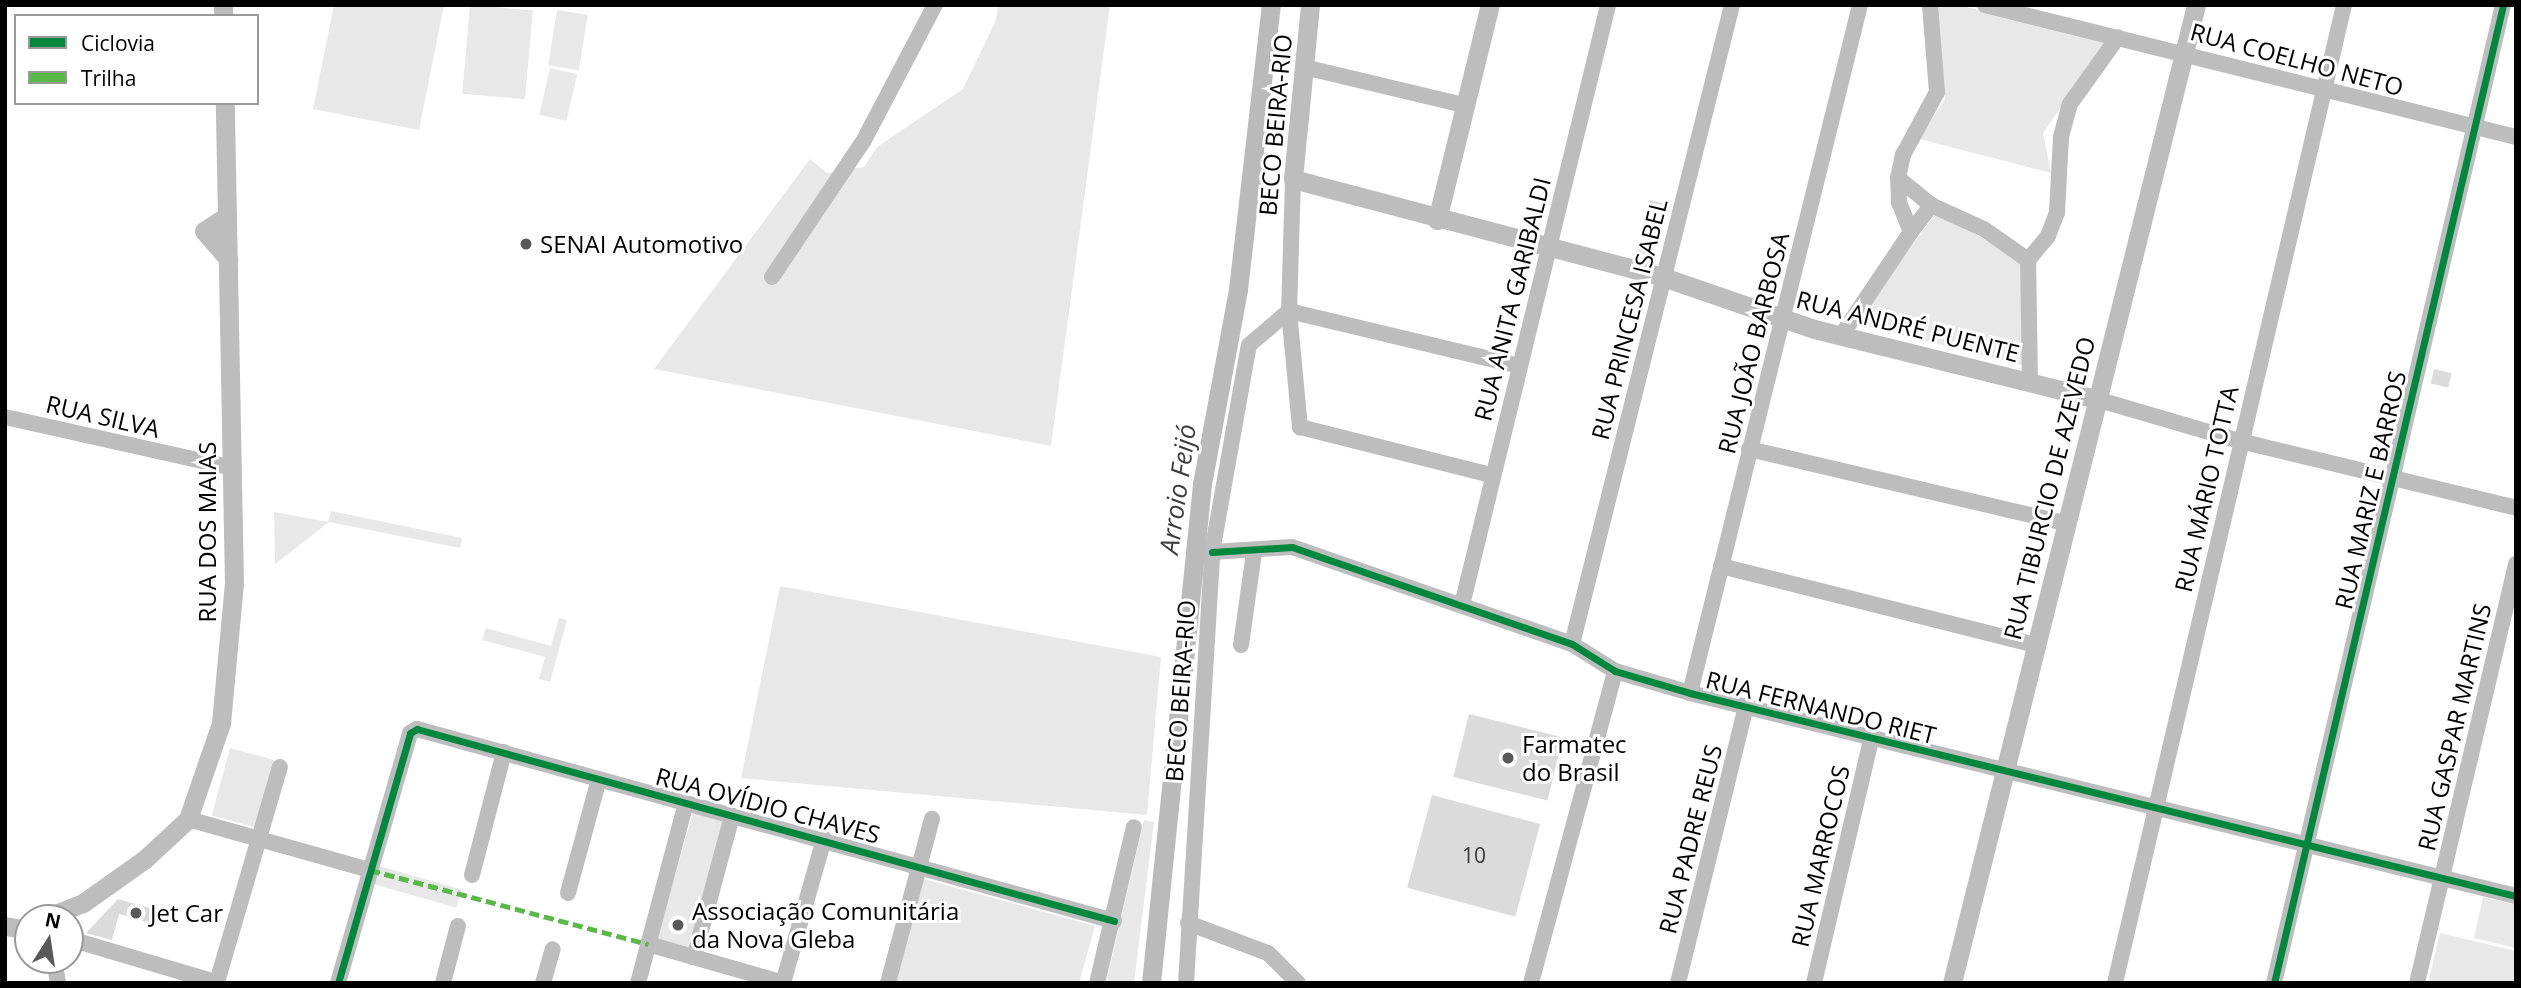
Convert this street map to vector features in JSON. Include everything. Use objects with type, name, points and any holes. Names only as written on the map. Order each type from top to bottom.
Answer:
[{"type":"main road","name":"BECO BEIRA-RIO","points":[[1293,179],[1310,5]]},
{"type":"main road","points":[[1437,220],[1490,5]]},
{"type":"main road","name":"RUA TIBURCIO DE AZEVEDO","points":[[1952,983],[2064,523],[2196,5]]},
{"type":"main road","name":"RUA DOS MAIAS","points":[[80,904],[145,859],[188,819],[206,776],[223,709],[234,583],[225,105]]},
{"type":"main road","name":"RUA ANDRÉ PUENTE","points":[[1293,179],[1437,220],[1662,277],[1783,320],[1840,336],[2096,398]]},
{"type":"street","points":[[772,277],[864,140],[935,5]]},
{"type":"street","name":"RUA ANITA GARIBALDI","points":[[1462,605],[1491,475],[1550,247],[1608,5]]},
{"type":"street","name":"RUA PRINCESA ISABEL","points":[[1572,644],[1732,5]]},
{"type":"street","name":"RUA JOÃO BARBOSA","points":[[1690,692],[1860,5]]},
{"type":"street","points":[[1911,232],[1899,203],[1898,178],[1903,155],[1937,92],[1930,5]]},
{"type":"street","name":"RUA COELHO NETO","points":[[1985,5],[2184,53],[2324,92],[2516,137]]},
{"type":"street","name":"RUA MÁRIO TOTTA","points":[[2115,983],[2344,5]]},
{"type":"street","name":"RUA MARIZ E BARROS","points":[[2274,983],[2503,5]]},
{"type":"street","points":[[2030,382],[2028,260],[2048,236],[2057,213],[2061,137],[2070,104],[2118,37]]},
{"type":"street","points":[[1304,67],[1464,104]]},
{"type":"street","points":[[1898,178],[1931,205],[1984,229],[2028,260]]},
{"type":"street","name":"BECO BEIRA-RIO","points":[[1186,983],[1212,552],[1249,345],[1289,311],[1293,179]]},
{"type":"street","points":[[1840,336],[1931,205]]},
{"type":"street","points":[[1491,475],[1300,427],[1289,311],[1520,366]]},
{"type":"street","name":"RUA ANDRÉ PUENTE","points":[[2096,398],[2240,441],[2516,508]]},
{"type":"street","name":"RUA SILVA","points":[[5,417],[233,468]]},
{"type":"street","points":[[1749,449],[2064,523]]},
{"type":"street","name":"RUA FERNANDO RIET","points":[[1212,552],[1254,553],[1292,547],[1572,644],[1615,671],[2005,774],[2158,808],[2516,896]]},
{"type":"street","points":[[1241,645],[1254,553]]},
{"type":"street","name":"RUA GASPAR MARTINS","points":[[2417,983],[2516,564]]},
{"type":"street","points":[[1721,566],[2035,645]]},
{"type":"street","points":[[1531,983],[1615,671]]},
{"type":"street","name":"RUA PADRE REUS","points":[[1678,983],[1746,707]]},
{"type":"street","name":"RUA OVÍDIO CHAVES","points":[[370,870],[413,730],[824,839],[1114,921]]},
{"type":"street","name":"RUA MARROCOS","points":[[1814,983],[1871,740]]},
{"type":"street","points":[[472,875],[504,752]]},
{"type":"street","points":[[84,943],[218,983],[280,767]]},
{"type":"street","points":[[568,893],[599,779]]},
{"type":"street","points":[[638,983],[686,803]]},
{"type":"street","points":[[694,957],[732,816]]},
{"type":"street","points":[[188,819],[370,870],[338,983]]},
{"type":"street","points":[[888,983],[932,819]]},
{"type":"street","points":[[1097,983],[1114,921],[1134,827]]},
{"type":"street","points":[[648,944],[783,983],[824,839]]},
{"type":"street","points":[[1188,923],[1268,953],[1298,983]]},
{"type":"street","points":[[443,983],[458,926]]},
{"type":"street","points":[[84,940],[88,944]]},
{"type":"street","points":[[543,983],[553,949]]},
{"type":"shaded area","points":[[334,5],[444,5],[419,130],[313,109]]},
{"type":"shaded area","points":[[470,5],[533,10],[525,99],[462,94]]},
{"type":"shaded area","points":[[998,5],[1110,5],[1051,446],[654,369],[810,159],[827,173],[864,167],[877,147],[963,89],[996,20]]},
{"type":"shaded area","points":[[1935,5],[1959,5],[2107,42],[2043,133],[2051,173],[1919,139],[1945,99]]},
{"type":"shaded area","points":[[557,10],[588,15],[579,70],[548,65]]},
{"type":"shaded area","points":[[550,68],[577,74],[566,121],[539,115]]},
{"type":"shaded area","points":[[1937,212],[2021,260],[2025,366],[1854,323]]},
{"type":"shaded area","points":[[331,511],[462,538],[460,548],[329,522],[275,564],[274,512],[328,522]]},
{"type":"shaded area","points":[[780,586],[1161,657],[1147,815],[741,778]]},
{"type":"shaded area","points":[[559,618],[567,620],[550,682],[539,679],[545,657],[482,640],[486,628],[551,646]]},
{"type":"shaded area","points":[[230,748],[274,760],[256,828],[212,816]]},
{"type":"shaded area","points":[[694,809],[725,818],[687,950],[656,941]]},
{"type":"shaded area","points":[[1144,820],[1154,822],[1134,983],[1106,983]]},
{"type":"shaded area","points":[[376,865],[462,890],[456,908],[371,883]]},
{"type":"shaded area","points":[[924,879],[1095,926],[1079,983],[896,983]]},
{"type":"shaded area","points":[[2483,897],[2516,905],[2516,948],[2474,938]]},
{"type":"shaded area","points":[[2440,933],[2516,951],[2516,983],[2428,983]]},
{"type":"building","points":[[1650,200],[1666,204],[1660,227],[1644,223]]},
{"type":"building","points":[[1641,241],[1656,242],[1651,261],[1637,257]]},
{"type":"building","points":[[2434,369],[2452,373],[2448,388],[2431,384]]},
{"type":"building","name":"Farmatec do Brasil","points":[[1469,714],[1563,737],[1547,801],[1453,777]]},
{"type":"building","points":[[1432,795],[1540,824],[1515,917],[1407,888]]},
{"type":"building","points":[[118,899],[154,909],[151,923],[119,914],[112,940],[86,933]]},
{"type":"waterway","name":"Arroio Feijó","points":[[1151,983],[1202,484],[1238,289],[1271,5]]},
{"type":"marked path","points":[[370,870],[648,944]]},
{"type":"cycle path","points":[[2274,983],[2503,5]]},
{"type":"cycle path","points":[[1212,552],[1292,547],[1572,644],[1615,671],[1690,693],[2516,896]]},
{"type":"cycle path","points":[[338,983],[410,733],[417,729],[1114,921]]},
{"type":"place","name":"SENAI Automotivo","points":[[526,244]]},
{"type":"place","name":"Farmatec do Brasil","points":[[1508,758]]},
{"type":"place","name":"Jet Car","points":[[136,913]]},
{"type":"place","name":"Associação Comunitária da Nova Gleba","points":[[678,925]]}]
